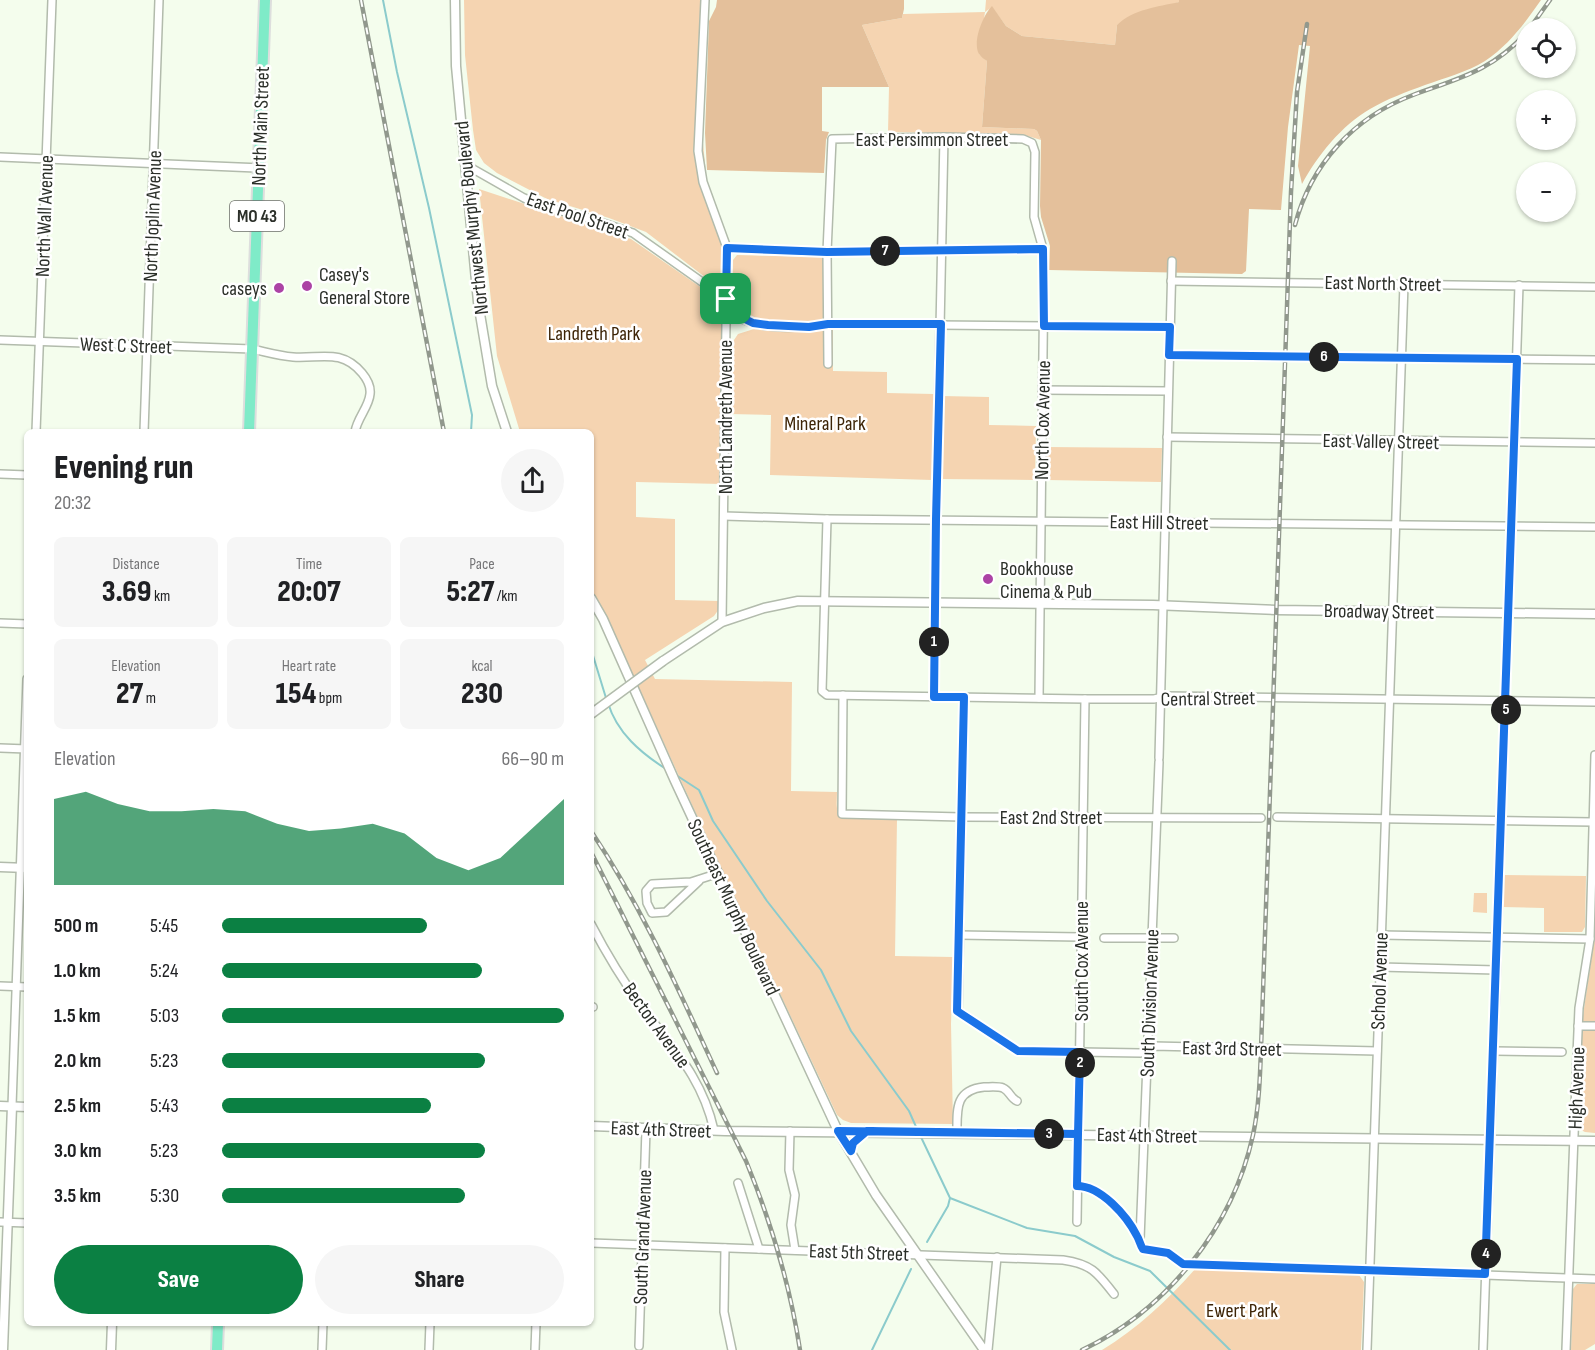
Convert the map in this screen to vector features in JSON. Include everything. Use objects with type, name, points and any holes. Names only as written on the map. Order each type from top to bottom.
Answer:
[{"type":"main road","name":"North Main Street","points":[[249,429],[265,0]]},
{"type":"main road","points":[[217,1350],[218,1326]]},
{"type":"street","name":"North Wall Avenue","points":[[36,429],[52,0]]},
{"type":"street","name":"North Joplin Avenue","points":[[144,429],[159,0]]},
{"type":"street","name":"Northwest Murphy Boulevard","points":[[455,0],[456,66],[482,328],[492,386],[506,429]]},
{"type":"street","name":"North Landreth Avenue","points":[[705,0],[698,151],[703,182],[727,248],[722,622]]},
{"type":"street","points":[[934,697],[944,137]]},
{"type":"street","name":"East Persimmon Street","points":[[827,252],[832,139],[944,137],[1023,139],[1032,143]]},
{"type":"street","name":"North Cox Avenue","points":[[1032,143],[1035,152],[1034,217],[1043,249],[1044,326],[1039,698]]},
{"type":"street","points":[[0,157],[259,168]]},
{"type":"street","name":"East Pool Street","points":[[466,165],[524,198],[549,208],[633,233],[726,299],[735,314],[753,323],[809,327],[828,324],[1170,327]]},
{"type":"street","points":[[727,248],[827,252],[1043,249]]},
{"type":"street","points":[[827,252],[828,364]]},
{"type":"street","name":"South Division Avenue","points":[[1140,1245],[1159,760],[1172,261]]},
{"type":"street","name":"East North Street","points":[[1172,281],[1595,287]]},
{"type":"street","name":"School Avenue","points":[[1367,1350],[1404,284]]},
{"type":"street","points":[[1483,1350],[1520,285]]},
{"type":"street","name":"West C Street","points":[[0,340],[252,349],[287,356],[329,355],[357,367],[368,381],[370,396],[359,417],[356,429]]},
{"type":"street","points":[[1169,355],[1595,360]]},
{"type":"street","points":[[1042,390],[1168,391]]},
{"type":"street","name":"East Valley Street","points":[[1167,437],[1595,443]]},
{"type":"street","points":[[0,474],[24,475]]},
{"type":"street","name":"East Hill Street","points":[[724,516],[1595,528]]},
{"type":"street","points":[[825,601],[827,519]]},
{"type":"street","name":"Broadway Street","points":[[594,712],[663,661],[722,622],[776,605],[798,601],[1040,603],[1393,612],[1595,614]]},
{"type":"street","name":"Central Street","points":[[825,601],[822,691],[827,695],[1085,699],[1273,696],[1390,700],[1595,702]]},
{"type":"street","name":"Southeast Murphy Boulevard","points":[[594,604],[838,1131],[876,1195],[986,1350]]},
{"type":"street","points":[[0,623],[24,624]]},
{"type":"street","name":"East 2nd Street","points":[[843,696],[842,814],[962,817],[1261,818]]},
{"type":"street","points":[[964,697],[959,935],[1080,937]]},
{"type":"street","name":"South Cox Avenue","points":[[1077,1222],[1085,699]]},
{"type":"street","points":[[0,748],[24,749]]},
{"type":"street","name":"High Avenue","points":[[1566,1350],[1578,1026],[1590,939],[1595,755]]},
{"type":"street","points":[[1277,818],[1593,822]]},
{"type":"street","points":[[0,867],[24,867],[4,1222],[3,1350]]},
{"type":"street","points":[[699,881],[666,912],[652,913],[648,908],[646,891],[652,884],[699,881],[719,873]]},
{"type":"street","name":"Becton Avenue","points":[[594,929],[643,1008],[691,1072],[706,1103],[714,1130]]},
{"type":"street","name":"East 3rd Street","points":[[959,935],[957,1011],[1018,1051],[1141,1053],[1153,1046],[1377,1051]]},
{"type":"street","points":[[1381,935],[1590,939]]},
{"type":"street","points":[[1104,938],[1174,938]]},
{"type":"street","points":[[1380,968],[1496,970]]},
{"type":"street","points":[[0,986],[24,987]]},
{"type":"street","points":[[1578,1026],[1595,1026]]},
{"type":"street","points":[[1495,1051],[1562,1053]]},
{"type":"street","points":[[957,1133],[959,1102],[968,1091],[978,1088],[1001,1088],[1007,1090],[1017,1101]]},
{"type":"street","points":[[0,1106],[24,1107]]},
{"type":"street","name":"East 4th Street","points":[[594,1126],[646,1129],[1595,1141]]},
{"type":"street","name":"South Grand Avenue","points":[[639,1346],[646,1129]]},
{"type":"street","points":[[790,1131],[789,1170],[795,1195],[791,1225],[795,1250]]},
{"type":"street","points":[[851,1151],[853,1143],[867,1131]]},
{"type":"street","points":[[738,1183],[759,1249]]},
{"type":"street","points":[[1077,1186],[1094,1189],[1104,1196],[1135,1232],[1140,1245],[1145,1250],[1168,1253],[1180,1263],[1595,1279]]},
{"type":"street","points":[[4,1222],[24,1223]]},
{"type":"street","name":"East 5th Street","points":[[594,1243],[1063,1260],[1083,1264],[1094,1270],[1114,1294]]},
{"type":"street","points":[[725,1248],[724,1312],[732,1350]]},
{"type":"street","points":[[986,1350],[998,1257]]},
{"type":"street","points":[[111,1350],[112,1326]]},
{"type":"street","points":[[322,1350],[323,1326]]},
{"type":"street","points":[[429,1350],[430,1326]]},
{"type":"street","points":[[535,1350],[536,1326]]},
{"type":"green space","points":[[464,0],[704,0],[701,123],[707,184],[723,230],[726,285],[718,287],[646,232],[547,199],[497,173],[484,163],[476,150],[473,130],[465,55]]},
{"type":"green space","points":[[986,0],[1179,0],[1179,2],[1117,25],[1115,45],[1022,36],[1006,26],[992,7],[985,12]]},
{"type":"green space","points":[[985,12],[979,54],[987,61],[982,127],[1034,129],[1041,140],[1021,134],[888,132],[889,87],[862,25],[902,18],[903,14]]},
{"type":"green space","name":"Landreth Park","points":[[479,189],[631,239],[722,302],[722,484],[636,482],[636,517],[675,519],[675,600],[720,601],[719,609],[714,616],[645,660],[655,679],[792,682],[791,791],[837,792],[838,811],[846,818],[897,819],[895,956],[953,957],[951,1024],[953,1124],[851,1123],[837,1115],[617,640],[594,598],[594,429],[519,429],[497,356]]},
{"type":"green space","points":[[737,255],[822,257],[824,262],[823,318],[819,321],[783,323],[746,315],[737,308],[732,299],[733,260]]},
{"type":"green space","name":"Mineral Park","points":[[833,328],[833,371],[887,372],[887,393],[934,394],[932,480],[770,475],[771,415],[730,414],[732,343],[738,334],[754,329]]},
{"type":"green space","points":[[942,396],[989,397],[989,425],[1036,426],[1035,480],[939,479]]},
{"type":"green space","points":[[1047,447],[1162,448],[1161,482],[1047,480]]},
{"type":"green space","points":[[1503,875],[1586,876],[1585,927],[1582,932],[1544,932],[1544,908],[1502,907]]},
{"type":"green space","points":[[1474,893],[1487,893],[1487,913],[1473,912]]},
{"type":"green space","points":[[1595,893],[1595,1133],[1581,1130],[1579,1124],[1582,1022],[1593,948]]},
{"type":"green space","name":"Ewert Park","points":[[1196,1268],[1359,1275],[1364,1282],[1361,1350],[1102,1350],[1152,1313]]},
{"type":"green space","points":[[1577,1284],[1595,1284],[1595,1344],[1585,1350],[1571,1350],[1573,1289]]},
{"type":"shaded area","points":[[717,0],[904,0],[902,18],[862,25],[889,87],[822,87],[822,131],[829,132],[826,140],[824,173],[707,170],[705,133],[709,21]]},
{"type":"shaded area","points":[[1179,0],[1541,0],[1528,18],[1516,18],[1516,33],[1485,61],[1463,72],[1376,105],[1360,116],[1331,142],[1302,184],[1298,166],[1310,46],[1299,45],[1288,127],[1281,210],[1249,209],[1246,271],[1242,274],[1049,270],[1050,246],[1040,206],[1041,140],[1037,131],[982,127],[987,61],[979,54],[977,43],[982,22],[992,6],[1006,26],[1022,36],[1115,45],[1117,25],[1131,15],[1179,2]]},
{"type":"waterway","points":[[383,0],[472,415],[471,429]]},
{"type":"waterway","points":[[594,659],[606,698]]},
{"type":"waterway","points":[[608,703],[617,724],[631,741],[666,769]]},
{"type":"waterway","points":[[676,775],[699,790],[713,821],[767,901],[821,970],[851,1031],[909,1111],[917,1129]]},
{"type":"waterway","points":[[920,1135],[950,1198],[948,1206],[927,1242]]},
{"type":"waterway","points":[[950,1198],[1027,1228],[1075,1236],[1114,1257],[1150,1271],[1230,1350]]},
{"type":"waterway","points":[[872,1350],[911,1269]]},
{"type":"railway","points":[[361,0],[443,429]]},
{"type":"railway","points":[[1537,18],[1550,0]]},
{"type":"railway","points":[[1082,1350],[1113,1333],[1142,1312],[1168,1289],[1192,1262],[1213,1233],[1230,1202],[1243,1169],[1255,1124],[1261,1060],[1291,192],[1297,92],[1307,24]]},
{"type":"railway","points":[[1295,225],[1312,182],[1338,145],[1354,130],[1392,104],[1488,65],[1516,43]]},
{"type":"railway","points":[[594,836],[643,919],[717,1073]]},
{"type":"railway","points":[[594,858],[746,1161],[779,1254],[800,1350]]},
{"type":"place","name":"Casey's General Store","points":[[307,286]]},
{"type":"place","name":"caseys","points":[[279,288]]},
{"type":"place","name":"Bookhouse Cinema & Pub","points":[[988,579]]},
{"type":"route","points":[[726,299],[727,248],[827,252],[1043,249],[1044,326],[1170,327],[1169,355],[1517,359],[1496,937],[1495,1051],[1485,1274],[1183,1264],[1168,1253],[1143,1249],[1135,1232],[1112,1203],[1094,1189],[1077,1186],[1078,1134],[867,1131],[858,1138],[853,1143],[851,1151],[838,1131],[934,1132],[957,1133],[1078,1134],[1080,1052],[1018,1051],[957,1011],[964,697],[934,697],[941,324],[828,324],[809,327],[768,325],[743,319],[735,314],[726,299]]}]
